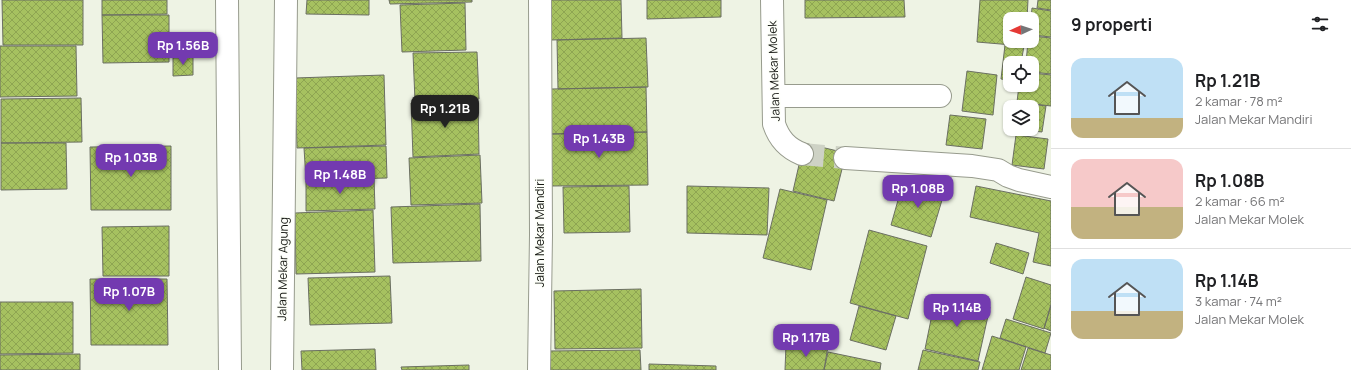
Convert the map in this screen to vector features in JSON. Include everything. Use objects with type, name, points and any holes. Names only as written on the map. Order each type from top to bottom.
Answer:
[{"type":"street","points":[[227,0],[230,370]]},
{"type":"street","name":"Jalan Mekar Agung","points":[[282,370],[286,0]]},
{"type":"street","name":"Jalan Mekar Mandiri","points":[[539,370],[541,235],[540,0]]},
{"type":"street","name":"Jalan Mekar Molek","points":[[772,0],[774,124],[778,136],[786,144],[802,154]]},
{"type":"street","points":[[774,96],[940,96]]},
{"type":"street","points":[[845,158],[972,166],[998,170],[1019,180],[1051,187]]},
{"type":"building","points":[[2,0],[83,0],[83,45],[3,45]]},
{"type":"building","points":[[102,0],[167,0],[167,14],[102,15]]},
{"type":"building","points":[[307,0],[369,0],[369,15],[306,14]]},
{"type":"building","points":[[389,0],[472,0],[472,2],[390,4]]},
{"type":"building","points":[[551,0],[621,0],[622,38],[551,40]]},
{"type":"building","points":[[647,0],[721,0],[721,17],[647,19]]},
{"type":"building","points":[[805,0],[904,0],[905,17],[805,18]]},
{"type":"building","points":[[980,0],[1028,0],[1027,12],[1003,12],[1003,44],[977,42]]},
{"type":"building","points":[[1038,0],[1051,0],[1051,10],[1037,8]]},
{"type":"building","points":[[465,3],[466,50],[402,52],[400,5]]},
{"type":"building","points":[[1032,8],[1051,11],[1051,37],[1039,36],[1039,12],[1032,12]]},
{"type":"building","points":[[102,15],[169,15],[169,62],[103,63]]},
{"type":"building","points":[[1039,37],[1051,38],[1051,74],[1039,73],[1039,56],[1027,56],[1027,48],[1039,48]]},
{"type":"building","points":[[646,38],[648,87],[558,89],[557,40]]},
{"type":"building","points":[[0,46],[76,46],[77,96],[0,97]]},
{"type":"building","points":[[1005,48],[1024,48],[1022,56],[1004,56]]},
{"type":"building","points":[[477,52],[479,99],[415,101],[413,53]]},
{"type":"building","points":[[193,57],[193,75],[173,76],[173,58]]},
{"type":"building","points":[[1003,62],[1003,79],[1001,79]]},
{"type":"building","points":[[967,71],[997,75],[993,115],[962,111]]},
{"type":"building","points":[[1039,74],[1051,75],[1051,106],[1039,105],[1039,100],[1017,100],[1018,92],[1039,92]]},
{"type":"building","points":[[384,75],[386,145],[297,148],[295,78]]},
{"type":"building","points":[[646,87],[647,132],[551,134],[550,89]]},
{"type":"building","points":[[81,98],[82,142],[1,143],[1,99]]},
{"type":"building","points":[[478,101],[479,154],[413,157],[411,103]]},
{"type":"building","points":[[1039,105],[1046,106],[1042,132],[1039,132]]},
{"type":"building","points":[[950,115],[986,119],[982,149],[946,145]]},
{"type":"building","points":[[647,132],[648,185],[551,186],[549,134]]},
{"type":"building","points":[[1016,136],[1048,139],[1044,169],[1012,165]]},
{"type":"building","points":[[1,143],[66,143],[67,189],[1,190]]},
{"type":"building","points":[[804,143],[846,153],[834,201],[793,191]]},
{"type":"building","points":[[171,146],[171,210],[91,210],[90,147]]},
{"type":"building","points":[[386,146],[387,178],[306,180],[304,148]]},
{"type":"building","points":[[480,155],[482,203],[411,205],[409,158]]},
{"type":"building","points":[[374,178],[375,209],[306,211],[306,181]]},
{"type":"building","points":[[919,183],[945,190],[931,237],[891,225],[902,186],[915,190]]},
{"type":"building","points":[[629,186],[630,232],[564,233],[563,187]]},
{"type":"building","points":[[687,186],[769,188],[767,235],[687,233]]},
{"type":"building","points":[[976,186],[1051,201],[1051,266],[1033,262],[1039,233],[970,217]]},
{"type":"building","points":[[780,189],[827,200],[811,270],[763,258]]},
{"type":"building","points":[[480,204],[481,261],[393,263],[391,207]]},
{"type":"building","points":[[373,210],[375,272],[296,274],[295,213]]},
{"type":"building","points":[[169,226],[169,276],[103,276],[102,227]]},
{"type":"building","points":[[869,230],[927,246],[908,319],[850,303]]},
{"type":"building","points":[[996,243],[1029,253],[1023,274],[990,263]]},
{"type":"building","points":[[390,276],[392,323],[310,325],[308,278]]},
{"type":"building","points":[[1026,277],[1051,285],[1051,304],[1044,329],[1013,319]]},
{"type":"building","points":[[90,279],[167,279],[168,345],[91,345]]},
{"type":"building","points":[[641,289],[642,348],[555,349],[554,291]]},
{"type":"building","points":[[936,295],[990,307],[978,361],[925,349]]},
{"type":"building","points":[[0,302],[73,302],[73,353],[0,354]]},
{"type":"building","points":[[859,306],[896,316],[886,350],[850,340]]},
{"type":"building","points":[[1051,306],[1051,331],[1044,328]]},
{"type":"building","points":[[1006,319],[1051,333],[1045,353],[1000,338]]},
{"type":"building","points":[[992,336],[1026,347],[1019,370],[982,370]]},
{"type":"building","points":[[786,345],[828,346],[824,370],[785,370]]},
{"type":"building","points":[[1028,348],[1051,355],[1051,370],[1021,370]]},
{"type":"building","points":[[375,349],[376,370],[302,370],[301,351]]},
{"type":"building","points":[[640,350],[641,370],[548,370],[548,351]]},
{"type":"building","points":[[923,350],[980,362],[978,370],[918,370]]},
{"type":"building","points":[[828,352],[881,363],[880,370],[824,370]]},
{"type":"building","points":[[80,354],[80,370],[0,370],[0,355]]},
{"type":"building","points":[[649,364],[716,366],[716,370],[649,370]]},
{"type":"building","points":[[469,365],[469,370],[402,370],[401,367]]},
{"type":"tunnel","points":[[802,154],[845,158]]}]
